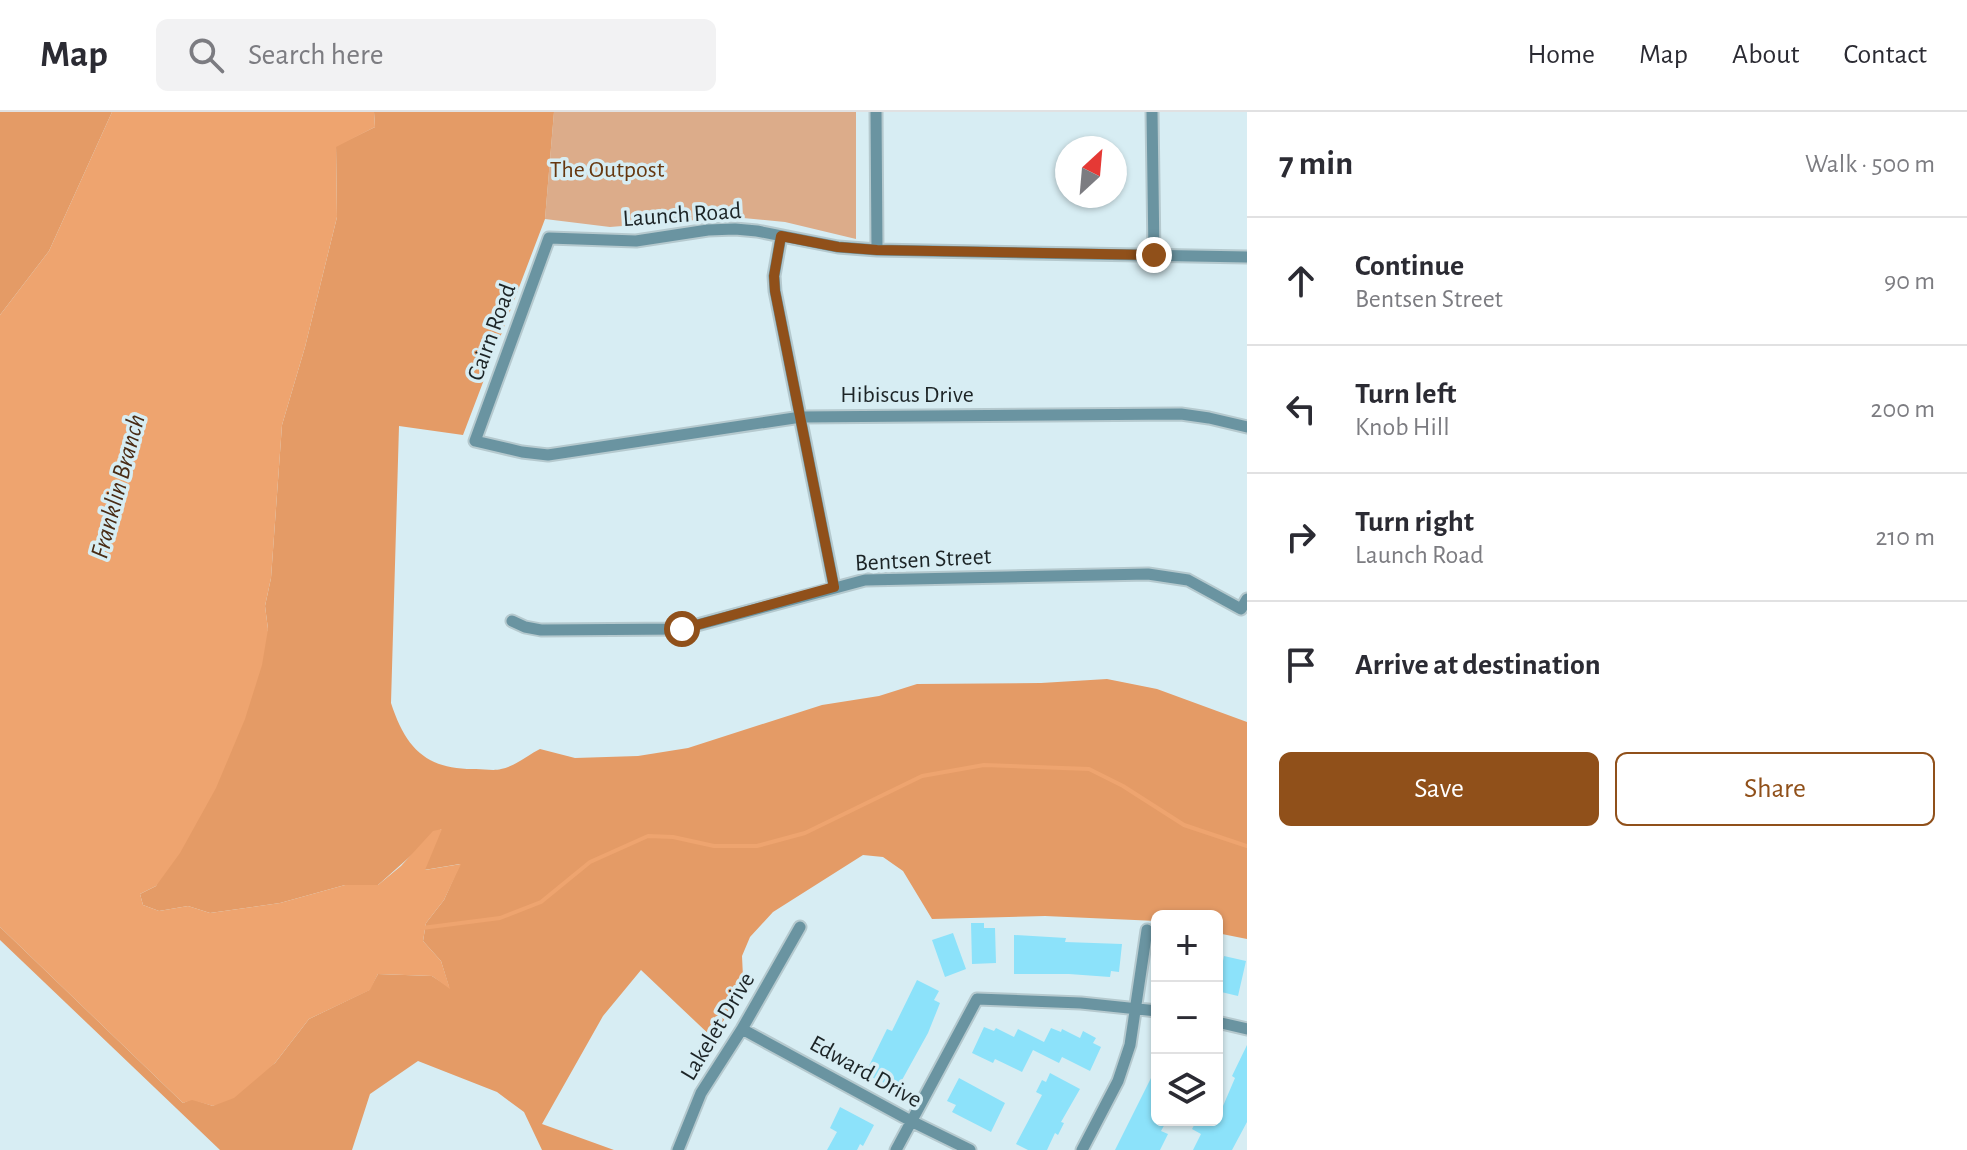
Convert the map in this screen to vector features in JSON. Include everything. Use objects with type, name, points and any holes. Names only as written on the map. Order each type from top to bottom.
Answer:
[{"type":"street","points":[[876,112],[877,250]]},
{"type":"street","points":[[1152,112],[1154,255]]},
{"type":"street","name":"Launch Road","points":[[549,238],[636,241],[735,229],[838,247],[877,250],[1247,257]]},
{"type":"street","points":[[781,236],[774,276],[775,291],[834,587]]},
{"type":"street","name":"Cairn Road","points":[[475,441],[549,238]]},
{"type":"street","name":"Hibiscus Drive","points":[[475,441],[548,455],[801,417],[1181,414],[1247,427]]},
{"type":"street","name":"Bentsen Street","points":[[512,621],[541,630],[682,629],[834,587],[884,579],[1148,574],[1188,580],[1244,604]]},
{"type":"street","name":"Lakelet Drive","points":[[678,1150],[701,1093],[742,1029],[800,927]]},
{"type":"street","points":[[1082,1150],[1118,1081],[1130,1045],[1147,930]]},
{"type":"street","points":[[896,1150],[977,999],[1151,1010]]},
{"type":"street","points":[[1223,1023],[1247,1029]]},
{"type":"street","name":"Edward Drive","points":[[742,1029],[970,1150]]},
{"type":"green space","name":"The Outpost","points":[[554,112],[856,112],[856,239],[785,222],[733,217],[610,227],[545,219]]},
{"type":"shaded area","points":[[0,112],[112,112],[49,251],[0,315]]},
{"type":"shaded area","points":[[374,112],[554,112],[545,219],[463,435],[399,426],[391,703],[404,733],[421,754],[444,766],[492,770],[511,766],[540,749],[575,758],[638,756],[688,748],[822,705],[879,696],[917,684],[1107,679],[1157,689],[1247,722],[1247,939],[1223,934],[1223,910],[1151,910],[1151,921],[1045,916],[932,919],[903,871],[883,857],[863,855],[773,912],[750,937],[742,956],[743,977],[715,1040],[641,970],[603,1016],[542,1124],[614,1150],[542,1150],[524,1112],[497,1092],[418,1061],[370,1094],[352,1150],[220,1150],[0,940],[0,927],[183,1103],[192,1099],[213,1106],[275,1063],[309,1019],[369,990],[378,974],[432,976],[449,987],[441,961],[423,941],[426,923],[444,900],[460,864],[424,870],[441,829],[378,885],[345,885],[280,903],[210,913],[188,906],[159,911],[143,905],[140,894],[156,886],[268,629],[265,606],[271,578],[282,425],[337,217],[336,146],[375,127]]},
{"type":"water","name":"Franklin Branch","points":[[112,112],[374,112],[375,127],[336,147],[337,217],[282,425],[271,578],[265,606],[268,629],[262,665],[245,719],[216,788],[180,853],[156,886],[140,894],[143,905],[159,911],[188,906],[210,913],[280,903],[345,885],[378,885],[401,866],[433,831],[442,829],[425,870],[461,864],[444,900],[426,923],[423,941],[441,961],[450,989],[432,976],[378,974],[370,990],[309,1019],[275,1063],[234,1098],[213,1106],[192,1100],[183,1103],[0,927],[0,315],[49,251]]},
{"type":"building","points":[[971,923],[984,923],[984,928],[995,928],[996,963],[972,964]]},
{"type":"building","points":[[953,933],[966,969],[945,977],[932,940]]},
{"type":"building","points":[[1014,935],[1066,938],[1065,942],[1122,944],[1119,972],[1111,971],[1110,977],[1014,974]]},
{"type":"building","points":[[1224,956],[1246,961],[1238,996],[1223,992]]},
{"type":"building","points":[[917,980],[939,991],[934,1000],[940,1003],[928,1033],[897,1089],[865,1074],[887,1029],[892,1031]]},
{"type":"building","points":[[984,1027],[994,1031],[996,1028],[1014,1037],[1018,1029],[1044,1042],[1051,1028],[1061,1032],[1062,1029],[1080,1038],[1083,1031],[1096,1038],[1093,1043],[1101,1047],[1090,1071],[1062,1057],[1059,1063],[1033,1050],[1022,1072],[995,1059],[993,1063],[972,1053]]},
{"type":"building","points":[[1247,1045],[1247,1122],[1232,1150],[1193,1150],[1201,1134],[1192,1129],[1194,1126],[1223,1126],[1223,1106],[1235,1078],[1232,1076]]},
{"type":"building","points":[[1050,1073],[1080,1089],[1061,1122],[1064,1123],[1058,1135],[1055,1133],[1047,1150],[1028,1150],[1016,1144],[1042,1095],[1036,1092]]},
{"type":"building","points":[[959,1078],[1005,1103],[991,1132],[952,1112],[956,1105],[947,1101]]},
{"type":"building","points":[[1151,1078],[1151,1126],[1164,1126],[1161,1131],[1168,1134],[1160,1150],[1115,1150]]},
{"type":"building","points":[[840,1107],[874,1125],[863,1146],[860,1144],[857,1150],[827,1150],[837,1132],[830,1128]]},
{"type":"waterway","points":[[422,928],[500,918],[541,902],[590,862],[648,836],[673,837],[714,846],[757,846],[805,833],[922,776],[984,765],[1089,769],[1123,786],[1184,825],[1247,846]]},
{"type":"route","points":[[682,629],[834,587],[775,291],[774,276],[781,236],[838,247],[877,250],[1154,255]]}]
